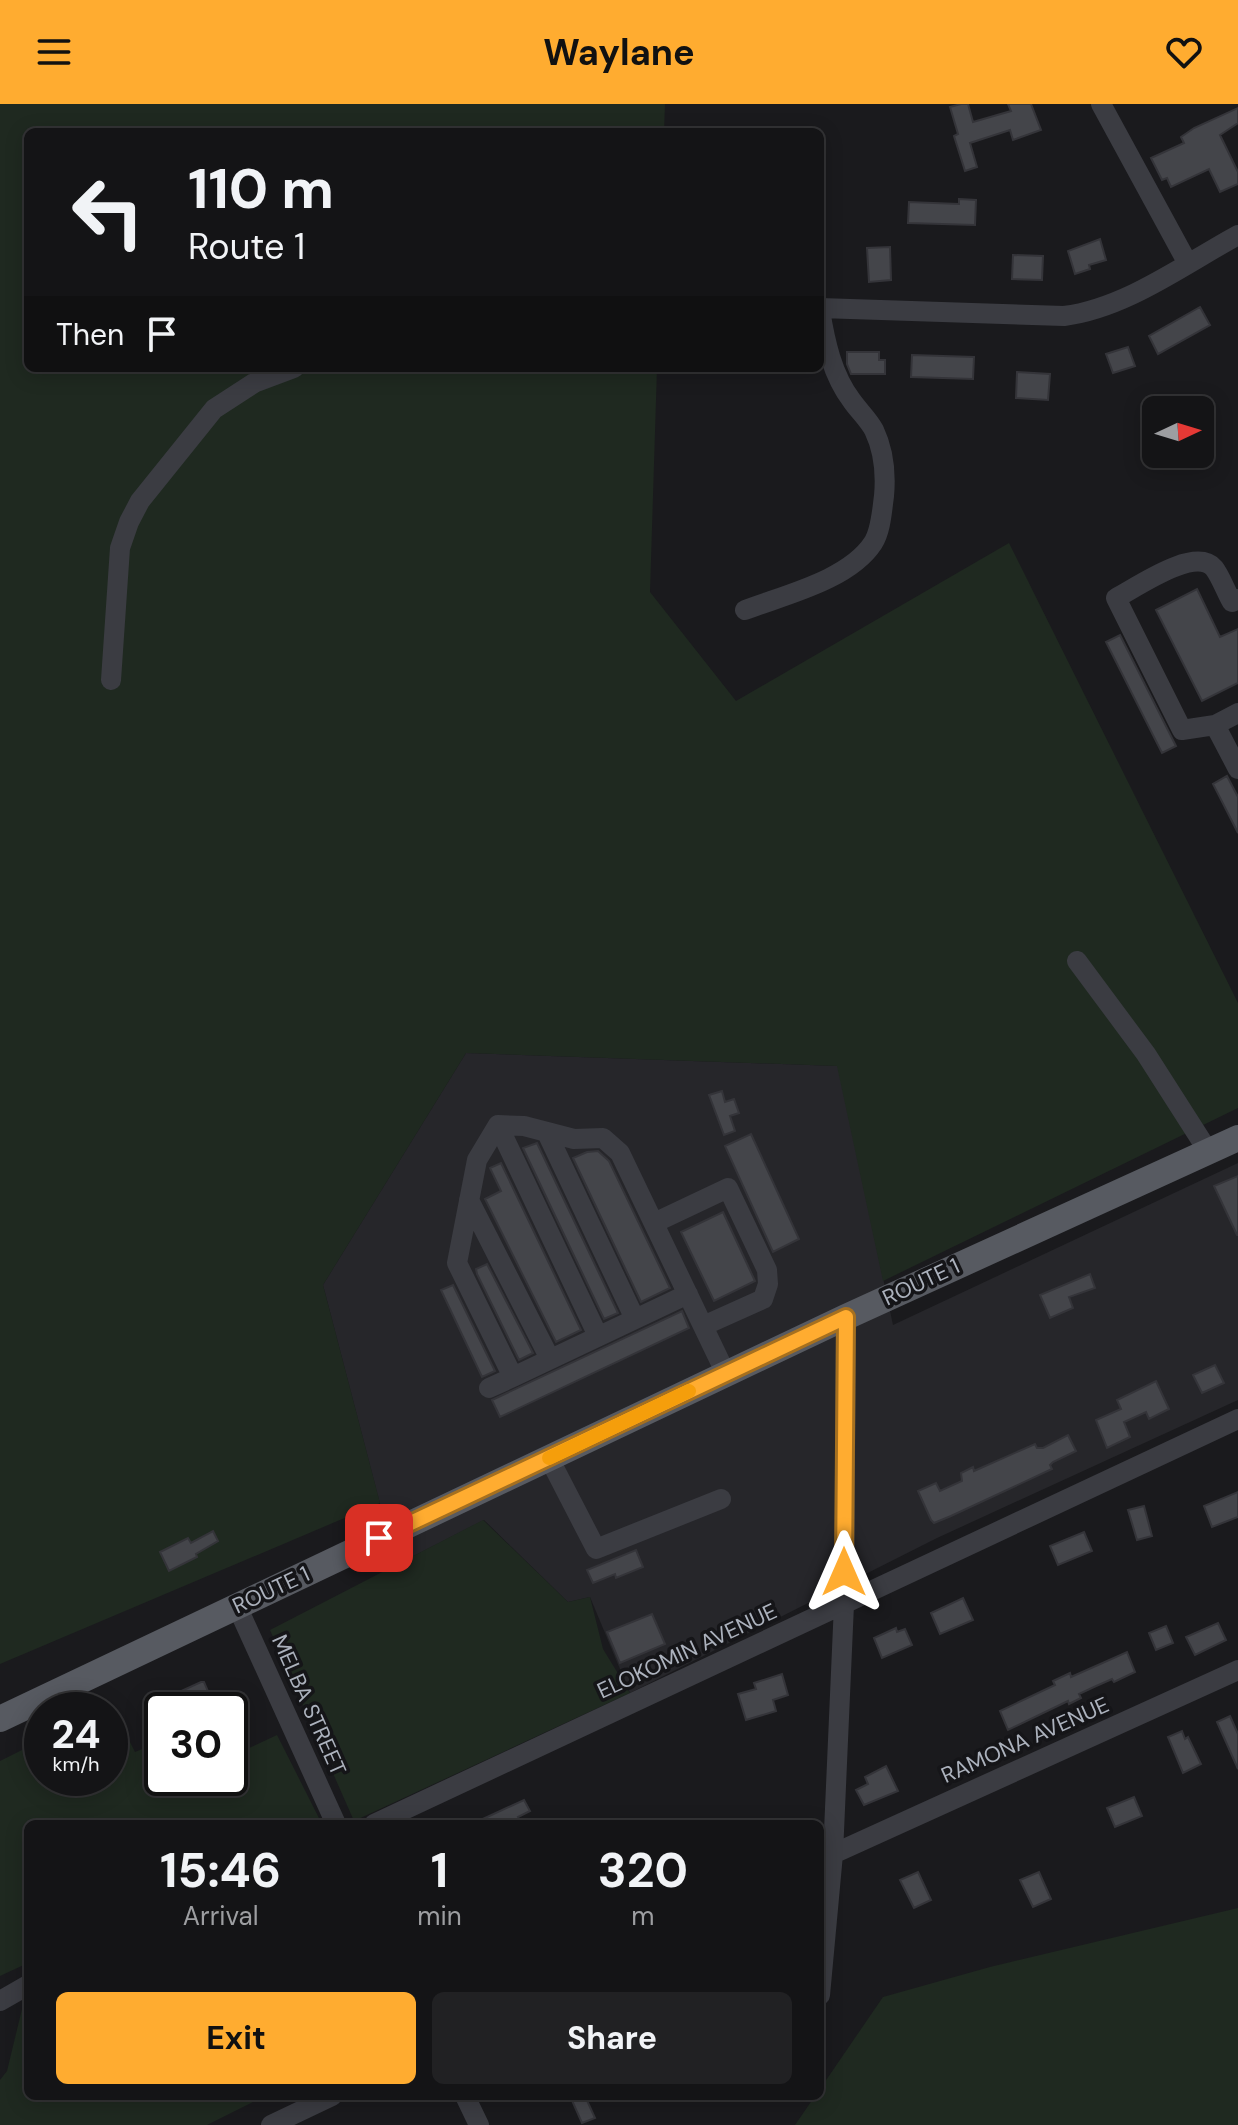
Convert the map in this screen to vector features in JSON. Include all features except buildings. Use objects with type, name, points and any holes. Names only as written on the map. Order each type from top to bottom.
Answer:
[{"type":"main road","name":"ROUTE 1","points":[[0,1719],[846,1317],[1238,1138]]},
{"type":"street","points":[[1101,104],[1187,262]]},
{"type":"street","points":[[824,309],[1074,314],[1113,305],[1238,235]]},
{"type":"street","points":[[745,610],[841,572],[874,542],[882,513],[885,482],[879,443],[865,416],[846,392],[824,335]]},
{"type":"street","points":[[111,680],[120,548],[140,501],[214,409],[254,383],[283,372]]},
{"type":"street","points":[[1238,599],[1232,602],[1213,567],[1201,560],[1184,562],[1116,598],[1182,730],[1215,725],[1238,713]]},
{"type":"street","points":[[1215,725],[1238,769]]},
{"type":"street","points":[[1077,961],[1146,1054],[1208,1151]]},
{"type":"street","points":[[498,1125],[524,1126],[574,1139],[603,1138],[620,1153],[726,1374]]},
{"type":"street","points":[[498,1125],[477,1160],[457,1263],[513,1377]]},
{"type":"street","points":[[498,1125],[598,1336]]},
{"type":"street","points":[[547,1133],[635,1319]]},
{"type":"street","points":[[654,1223],[728,1188],[767,1270],[768,1284],[763,1299],[703,1326]]},
{"type":"street","points":[[469,1200],[550,1359]]},
{"type":"street","points":[[489,1388],[688,1294]]},
{"type":"street","points":[[824,1952],[833,1854],[844,1604],[846,1317]]},
{"type":"street","name":"ELOKOMIN AVENUE","points":[[383,1820],[1238,1419]]},
{"type":"street","points":[[549,1458],[596,1549],[721,1499]]},
{"type":"street","name":"MELBA STREET","points":[[237,1606],[334,1820]]},
{"type":"street","name":"RAMONA AVENUE","points":[[833,1854],[1238,1670]]},
{"type":"street","points":[[0,2001],[24,1987]]},
{"type":"street","points":[[271,2125],[324,2100]]},
{"type":"street","points":[[467,2100],[479,2125]]},
{"type":"shaded area","points":[[466,1053],[838,1066],[893,1325],[1238,1163],[1238,1400],[937,1538],[630,1693],[590,1597],[568,1602],[484,1520],[396,1565],[323,1285]]},
{"type":"green space","points":[[0,104],[665,104],[664,128],[24,128],[24,372],[657,372],[650,592],[736,701],[1009,543],[1238,1003],[1238,1108],[883,1281],[837,1066],[466,1053],[323,1285],[380,1503],[0,1664]]},
{"type":"green space","points":[[483,1520],[568,1602],[590,1597],[603,1649],[630,1693],[354,1820],[270,1630]]},
{"type":"green space","points":[[277,1735],[320,1820],[24,1820],[24,1965],[0,1976],[0,1761],[24,1749],[24,1796],[128,1796],[128,1738],[135,1752],[144,1748],[144,1796],[248,1796],[248,1749]]},
{"type":"green space","points":[[1238,1908],[1238,2125],[795,2125],[812,2100],[824,2100],[824,2083],[883,1997],[990,1967]]},
{"type":"green space","points":[[22,2009],[24,2100],[257,2100],[207,2125],[0,2125],[0,2080],[7,2071]]},
{"type":"slow traffic","points":[[549,1458],[689,1391]]},
{"type":"route","points":[[379,1538],[846,1317],[844,1572]]}]
